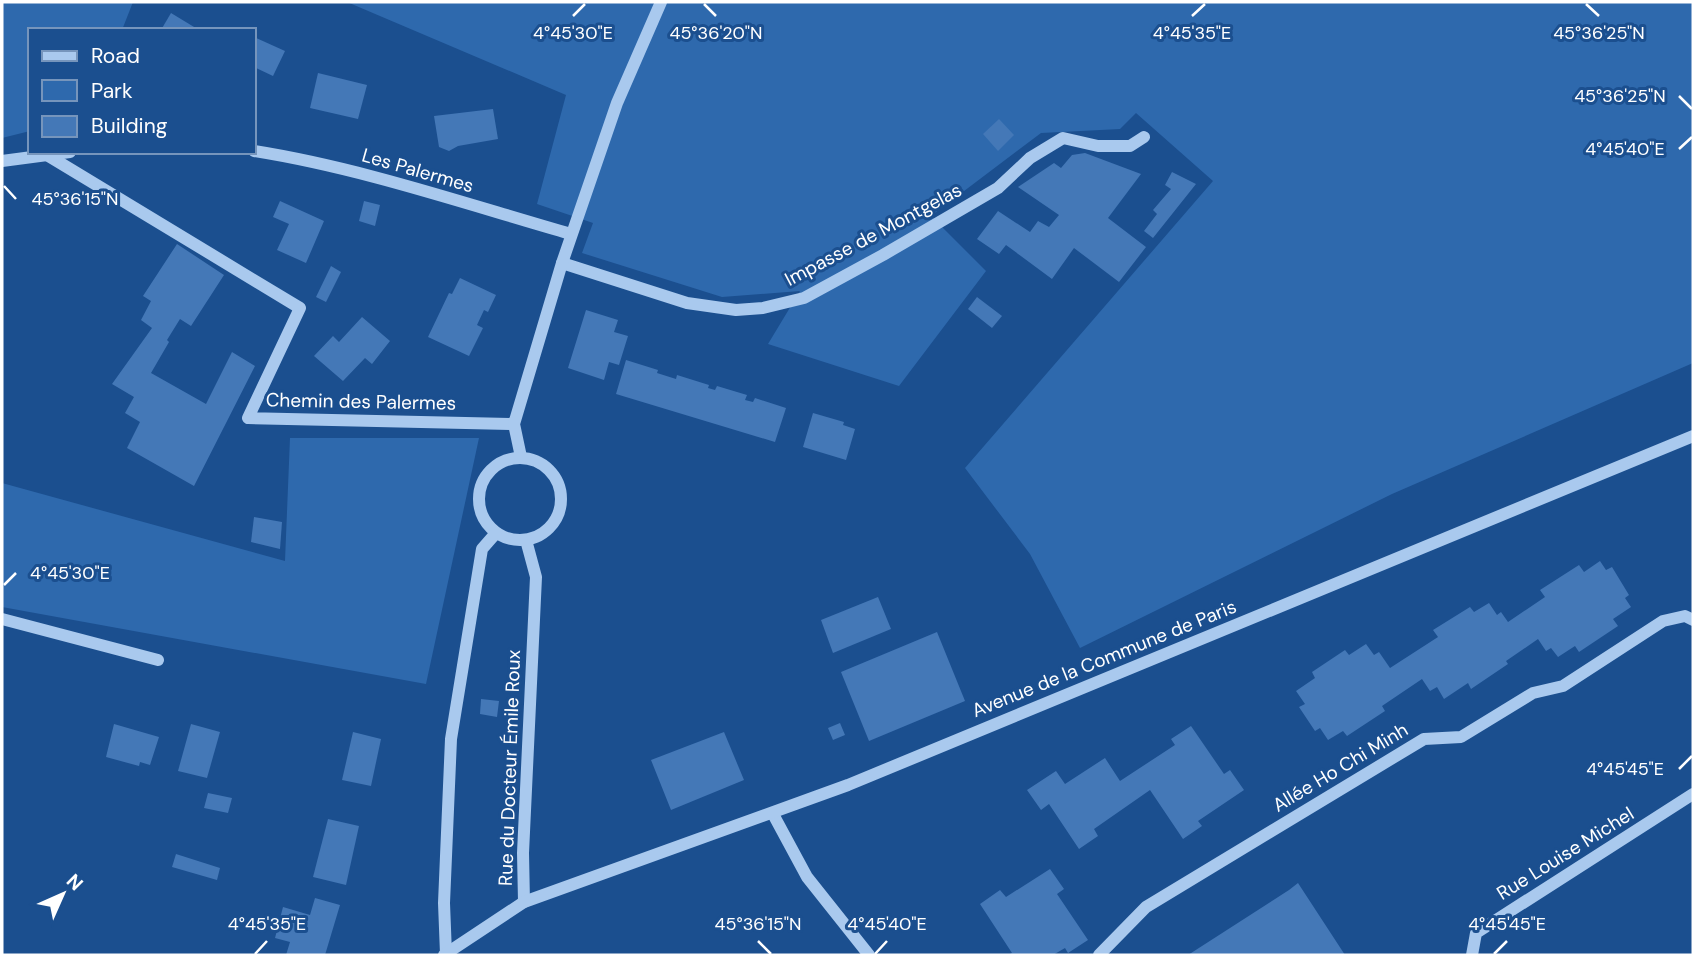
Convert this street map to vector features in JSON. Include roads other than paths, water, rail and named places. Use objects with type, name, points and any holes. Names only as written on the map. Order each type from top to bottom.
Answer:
[{"type":"street","points":[[522,457],[514,424],[562,263],[617,103],[661,2]]},
{"type":"street","name":"Impasse de Montgelas","points":[[562,263],[687,303],[736,310],[762,308],[804,298],[906,242],[998,188],[1030,158],[1063,138],[1098,146],[1130,146],[1144,137]]},
{"type":"street","name":"Les Palermes","points":[[256,151],[359,173],[571,234]]},
{"type":"street","points":[[2,161],[55,154]]},
{"type":"street","name":"Chemin des Palermes","points":[[47,155],[300,307],[248,418],[514,424]]},
{"type":"street","name":"Avenue de la Commune de Paris","points":[[524,902],[848,785],[1693,436]]},
{"type":"street","points":[[522,457],[536,460],[550,470],[558,481],[562,500],[559,514],[551,527],[540,536],[526,540],[509,539],[496,533],[483,518],[479,504],[481,486],[493,467],[506,460],[522,457]]},
{"type":"street","points":[[445,955],[444,903],[451,738],[482,549],[496,533]]},
{"type":"street","name":"Rue du Docteur Émile Roux","points":[[445,955],[524,902],[523,853],[536,577],[526,540]]},
{"type":"street","name":"Allée Ho Chi Minh","points":[[1099,955],[1146,907],[1424,739],[1461,737],[1533,693],[1563,686],[1662,621],[1685,616],[1693,620]]},
{"type":"street","points":[[2,619],[158,660]]},
{"type":"street","name":"Rue Louise Michel","points":[[1472,955],[1476,933],[1693,794]]},
{"type":"street","points":[[773,814],[807,877],[869,955]]}]
